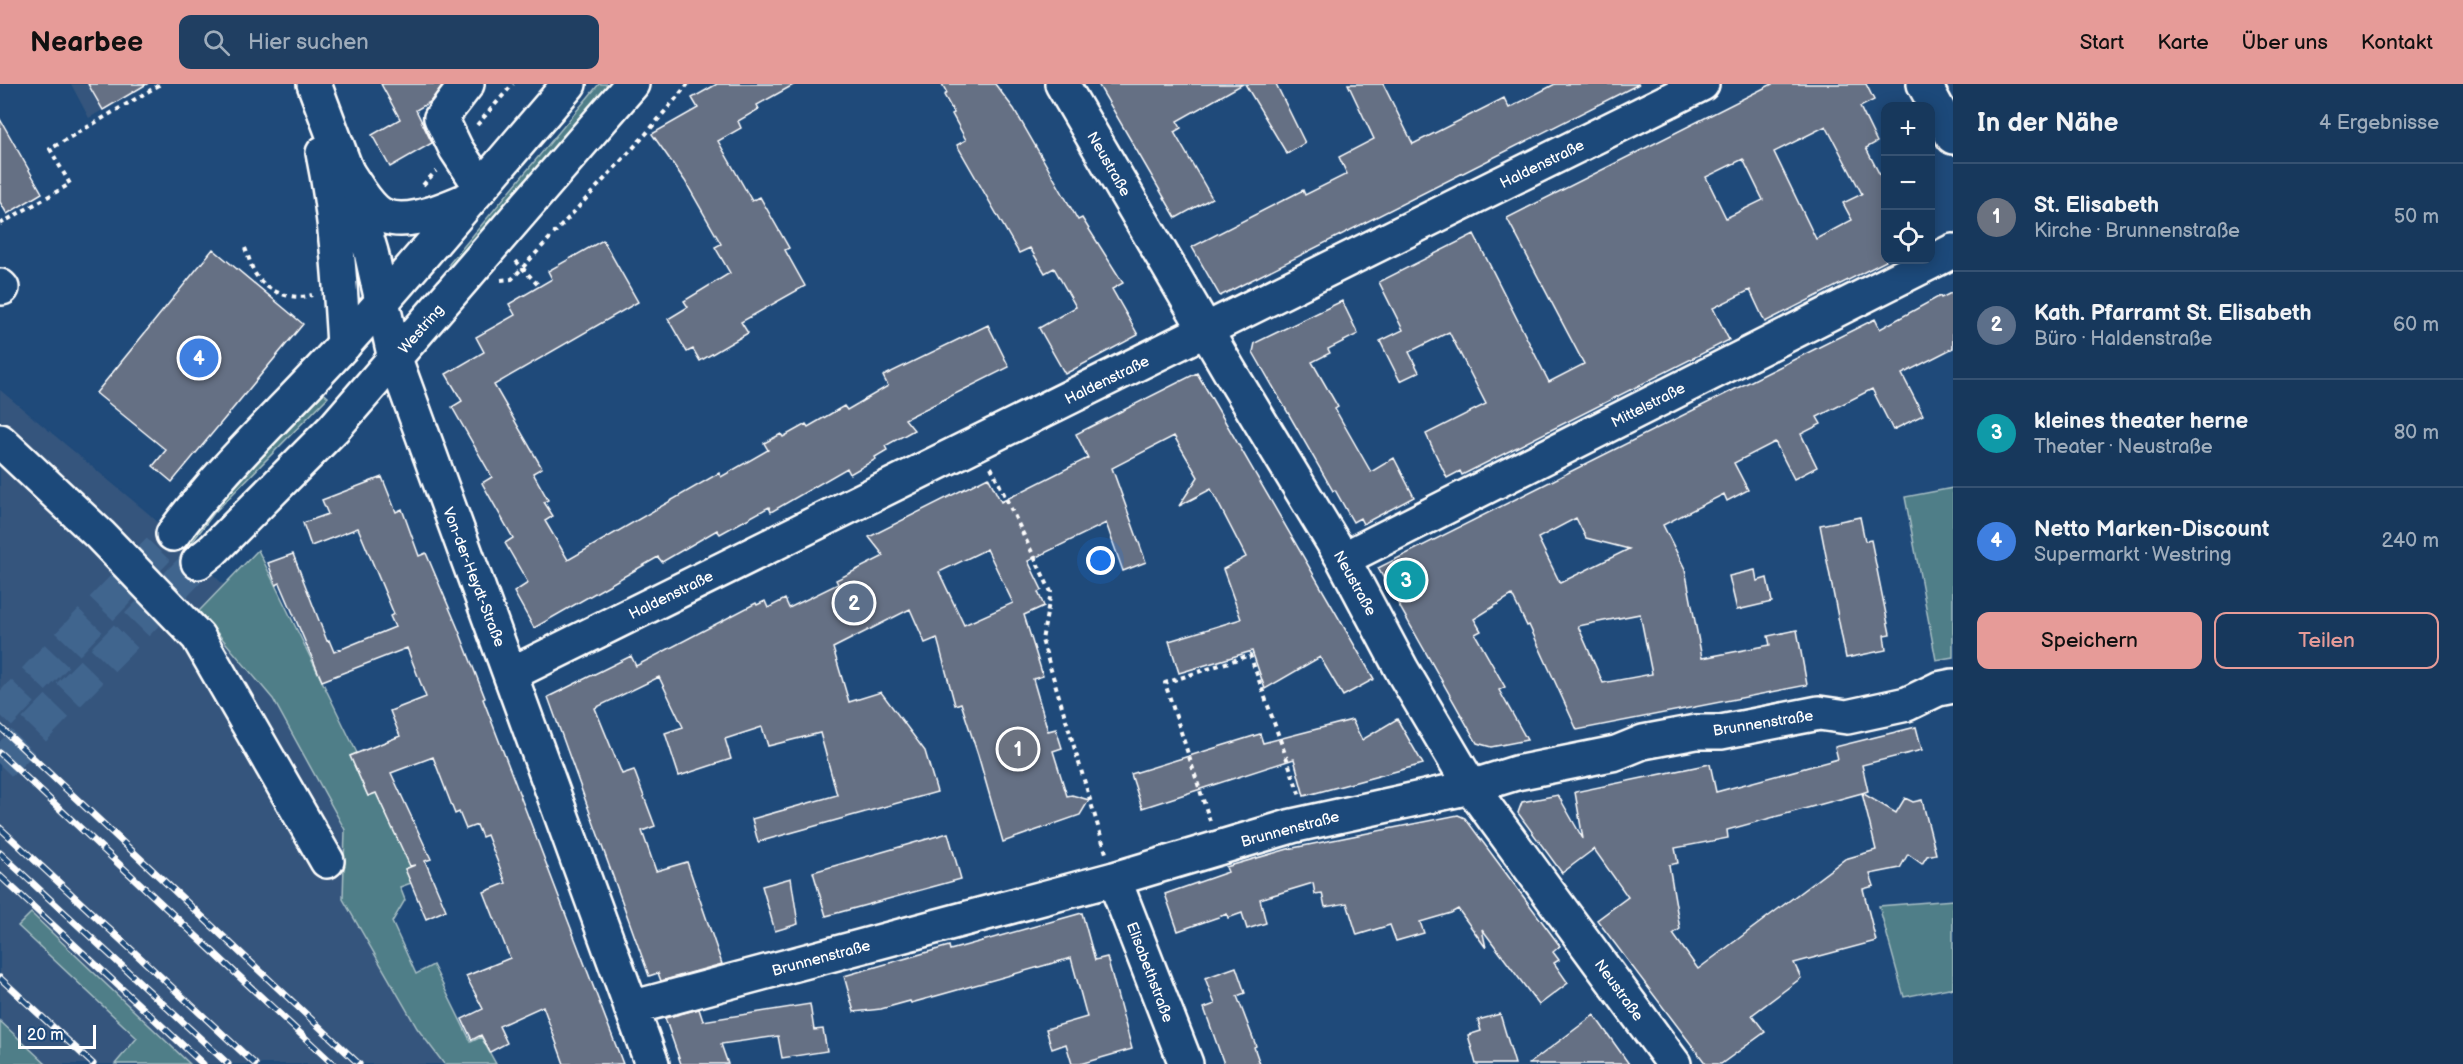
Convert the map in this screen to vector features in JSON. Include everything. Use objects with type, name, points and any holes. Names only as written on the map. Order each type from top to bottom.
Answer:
[{"type":"street","points":[[308,84],[329,182],[344,345]]},
{"type":"street","name":"Von-der-Heydt-Straße","points":[[314,84],[347,172],[371,252],[395,359],[652,1064]]},
{"type":"street","points":[[467,84],[441,118],[477,192]]},
{"type":"street","points":[[173,534],[207,489],[381,304],[569,84]]},
{"type":"street","name":"Westring","points":[[198,562],[286,479],[395,359],[632,84]]},
{"type":"street","name":"Neustraße","points":[[1062,84],[1206,331],[1343,559],[1402,670],[1471,787],[1674,1064]]},
{"type":"street","name":"Haldenstraße","points":[[511,674],[1206,331],[1650,95],[1702,84]]},
{"type":"street","points":[[1924,84],[1953,137]]},
{"type":"street","points":[[347,172],[370,205],[386,218],[415,217],[477,192]]},
{"type":"street","name":"Mittelstraße","points":[[1343,559],[1953,250]]},
{"type":"street","points":[[0,441],[100,535],[198,637],[327,861]]},
{"type":"street","name":"Brunnenstraße","points":[[631,1008],[1114,879],[1309,823],[1471,787],[1516,773],[1616,753],[1643,742],[1685,734],[1721,732],[1819,713],[1847,717],[1907,704],[1938,689],[1953,686]]},
{"type":"street","name":"Elisabethstraße","points":[[1114,879],[1186,1064]]},
{"type":"path","points":[[0,225],[70,184],[50,149],[161,84]]},
{"type":"path","points":[[455,289],[512,279],[645,135],[688,84]]},
{"type":"path","points":[[245,249],[256,276],[276,293],[305,297],[340,285]]},
{"type":"path","points":[[980,443],[1051,592],[1042,640],[1114,879]]},
{"type":"path","points":[[1218,848],[1165,683],[1250,655],[1309,823]]},
{"type":"shaded area","points":[[71,84],[147,84],[89,118]]},
{"type":"shaded area","points":[[0,390],[149,514],[224,585],[199,611],[273,699],[345,830],[343,899],[417,1028],[444,1064],[46,1064],[0,1021]]},
{"type":"green space","points":[[599,84],[609,84],[454,270],[449,264]]},
{"type":"green space","points":[[320,390],[328,397],[214,513],[187,549],[182,544],[208,507]]},
{"type":"green space","points":[[1953,488],[1953,657],[1936,660],[1905,497]]},
{"type":"green space","points":[[258,550],[357,753],[350,756],[368,796],[376,793],[411,867],[405,869],[411,883],[400,887],[405,900],[392,922],[416,974],[433,965],[471,1042],[481,1037],[496,1064],[444,1064],[417,1028],[343,899],[345,830],[273,699],[199,611]]},
{"type":"green space","points":[[1953,900],[1953,989],[1904,997],[1879,906]]},
{"type":"green space","points":[[31,913],[190,1064],[115,1064],[137,1038],[18,926]]},
{"type":"green space","points":[[0,1021],[46,1064],[0,1064]]},
{"type":"building","points":[[88,84],[147,84],[103,110]]},
{"type":"building","points":[[381,84],[443,84],[430,102],[416,110],[432,143],[390,167],[372,135],[400,119]]},
{"type":"building","points":[[717,84],[795,84],[757,105],[759,109],[738,121],[741,128],[718,141],[752,201],[760,197],[789,248],[785,250],[805,286],[741,322],[748,333],[700,361],[693,349],[687,352],[668,319],[688,307],[684,301],[730,273],[715,247],[721,244],[685,181],[652,134],[698,108],[692,98]]},
{"type":"building","points":[[942,84],[995,84],[1014,109],[1078,220],[1082,218],[1123,283],[1112,289],[1138,335],[1065,374],[1039,328],[1076,307],[1054,268],[1045,273],[1030,248],[1019,253],[957,145],[966,140],[952,114],[954,113],[944,95],[947,93]]},
{"type":"building","points":[[1098,84],[1243,84],[1177,121],[1181,128],[1174,132],[1212,198],[1176,218]]},
{"type":"building","points":[[1245,84],[1276,84],[1305,143],[1287,154]]},
{"type":"building","points":[[1348,84],[1383,84],[1413,144],[1504,98],[1509,108],[1555,84],[1639,84],[1220,296],[1192,247],[1303,190],[1305,195],[1347,174],[1339,157],[1374,139]]},
{"type":"building","points":[[1772,84],[1866,84],[1874,100],[1860,107],[1877,142],[1866,148],[1881,177],[1881,264],[1765,322],[1750,290],[1713,308],[1729,340],[1462,475],[1460,471],[1447,478],[1426,434],[1486,404],[1449,332],[1409,352],[1419,372],[1400,381],[1380,341],[1403,330],[1379,282],[1474,234],[1549,382],[1584,364],[1507,218]],"holes":[[[1826,126],[1862,194],[1843,203],[1852,220],[1816,239],[1774,152]],[[1743,159],[1763,200],[1726,218],[1706,177]]]},
{"type":"building","points":[[0,119],[42,193],[7,214],[0,202]]},
{"type":"building","points":[[603,240],[638,302],[494,385],[542,468],[533,473],[548,500],[544,502],[553,516],[545,521],[568,560],[719,473],[721,477],[768,450],[764,443],[781,434],[783,437],[806,424],[808,427],[844,406],[847,410],[888,386],[883,376],[988,325],[1009,367],[905,419],[914,430],[885,446],[887,450],[875,457],[876,459],[850,474],[847,468],[771,512],[769,507],[720,534],[717,530],[662,562],[658,557],[534,628],[514,592],[528,583],[505,543],[513,538],[482,483],[492,477],[452,407],[462,401],[446,374],[484,352],[476,337],[515,315],[509,304],[552,279],[548,271]]},
{"type":"building","points":[[213,249],[303,324],[172,482],[153,466],[166,450],[96,393]]},
{"type":"building","points":[[1953,292],[1953,348],[1902,374],[1923,415],[1893,430],[1872,389],[1817,417],[1821,424],[1801,434],[1817,467],[1794,479],[1775,442],[1734,463],[1748,490],[1727,501],[1724,494],[1663,525],[1685,569],[1702,658],[1770,645],[1768,636],[1797,630],[1807,685],[1577,730],[1529,625],[1527,626],[1512,595],[1474,619],[1481,631],[1475,634],[1505,687],[1499,690],[1527,740],[1491,747],[1477,743],[1378,568],[1875,319],[1880,329],[1940,296],[1941,298]],"holes":[[[1576,518],[1586,538],[1629,549],[1560,583],[1538,538]],[[1640,614],[1652,674],[1603,683],[1578,626]]]},
{"type":"building","points":[[1342,301],[1358,334],[1328,349],[1330,353],[1312,362],[1338,407],[1335,409],[1371,472],[1394,458],[1414,497],[1363,524],[1360,518],[1353,522],[1335,490],[1333,491],[1253,352],[1255,343]]},
{"type":"building","points":[[1197,373],[1374,679],[1343,696],[1320,657],[1265,689],[1252,651],[1179,673],[1169,641],[1241,619],[1223,569],[1246,557],[1211,489],[1179,506],[1198,477],[1174,436],[1112,468],[1146,562],[1123,571],[1106,523],[1028,561],[1042,590],[1038,592],[1044,606],[1024,615],[1043,676],[1033,679],[1048,731],[1056,729],[1062,748],[1053,751],[1067,796],[1072,795],[1089,800],[1080,815],[1003,842],[961,703],[955,705],[937,638],[925,643],[910,609],[833,648],[849,702],[881,692],[925,751],[937,792],[758,842],[752,819],[837,795],[820,733],[768,746],[762,727],[725,739],[731,759],[679,776],[665,733],[683,727],[659,677],[595,708],[622,774],[634,770],[655,826],[642,831],[656,871],[687,862],[722,964],[661,981],[658,973],[649,976],[548,697],[631,656],[636,666],[756,603],[757,605],[765,601],[768,608],[785,599],[789,608],[838,584],[836,580],[884,556],[869,537],[988,477],[1001,502],[1088,458],[1076,434]],"holes":[[[987,549],[1013,603],[964,625],[939,572]]]},
{"type":"building","points":[[382,477],[396,512],[402,509],[419,556],[426,553],[459,631],[623,1064],[564,1064],[543,1006],[499,1026],[507,1043],[490,1052],[481,1035],[472,1040],[462,1019],[483,1009],[466,976],[510,958],[484,892],[506,883],[487,835],[482,837],[477,825],[466,829],[459,812],[455,814],[433,757],[391,773],[431,859],[425,861],[446,910],[426,919],[405,869],[415,865],[410,866],[376,793],[368,796],[350,756],[400,736],[390,711],[426,697],[407,648],[322,681],[280,583],[276,585],[268,563],[293,554],[327,641],[329,640],[334,652],[395,627],[390,616],[394,614],[358,528],[311,546],[303,523],[328,514],[322,500]]},
{"type":"building","points":[[1860,517],[1865,541],[1871,540],[1890,634],[1884,635],[1886,650],[1846,658],[1820,525]]},
{"type":"building","points":[[1755,570],[1757,581],[1767,578],[1772,602],[1737,610],[1729,576]]},
{"type":"building","points":[[1397,719],[1423,764],[1304,796],[1294,759],[1142,808],[1131,774],[1260,734],[1263,743],[1352,720],[1362,740]]},
{"type":"building","points":[[1916,727],[1922,750],[1862,765],[1868,791],[1862,793],[1896,813],[1905,798],[1913,802],[1922,800],[1936,854],[1927,856],[1922,864],[1908,854],[1900,868],[1870,874],[1874,886],[1863,889],[1876,941],[1794,963],[1801,978],[1752,1015],[1765,1032],[1721,1064],[1706,1064],[1597,920],[1628,897],[1594,849],[1562,873],[1518,813],[1522,802],[1558,795],[1583,839],[1575,792],[1710,764],[1716,792],[1838,759],[1835,747]],"holes":[[[1862,793],[1876,850],[1845,859],[1698,969],[1673,934],[1680,929],[1669,865],[1678,863],[1675,848],[1728,838],[1727,830]]]},
{"type":"building","points":[[1458,815],[1465,818],[1560,946],[1553,952],[1559,960],[1554,963],[1568,983],[1539,1005],[1482,929],[1486,948],[1458,909],[1420,922],[1424,933],[1396,941],[1390,925],[1357,935],[1347,903],[1325,907],[1322,893],[1315,894],[1313,883],[1260,899],[1266,923],[1247,929],[1242,913],[1228,918],[1227,914],[1178,931],[1165,894],[1228,872],[1226,867],[1288,849]]},
{"type":"building","points":[[948,833],[961,879],[826,916],[813,872]]},
{"type":"building","points":[[791,878],[798,924],[775,931],[762,886]]},
{"type":"building","points":[[1082,913],[1095,960],[1107,957],[1132,1049],[1080,1064],[1072,1064],[1066,1044],[1052,1049],[1046,1029],[1087,1017],[1071,958],[911,1003],[910,1001],[881,1009],[854,1012],[844,976],[949,946],[950,950]]},
{"type":"building","points":[[1236,967],[1245,993],[1237,996],[1256,1046],[1254,1047],[1260,1064],[1224,1064],[1204,1008],[1215,1004],[1205,978]]},
{"type":"building","points":[[810,1004],[814,1030],[823,1029],[827,1051],[782,1058],[778,1036],[721,1044],[728,1064],[681,1064],[665,1018],[699,1009],[703,1021]]},
{"type":"building","points":[[1500,1014],[1515,1064],[1476,1064],[1468,1035],[1481,1031],[1478,1020]]},
{"type":"building","points":[[1594,1015],[1629,1064],[1529,1064]]},
{"type":"tunnel","points":[[0,715],[173,534]]},
{"type":"tunnel","points":[[0,765],[198,562]]},
{"type":"railway","points":[[0,727],[359,1064]]},
{"type":"railway","points":[[0,753],[333,1064]]},
{"type":"railway","points":[[0,828],[255,1064]]},
{"type":"railway","points":[[0,853],[228,1064]]},
{"type":"railway","points":[[0,876],[203,1064]]},
{"type":"railway","points":[[0,978],[93,1064]]},
{"type":"place","name":"Netto Marken-Discount","points":[[199,358]]},
{"type":"place","name":"kleines theater herne","points":[[1406,580]]},
{"type":"place","name":"Kath. Pfarramt St. Elisabeth","points":[[854,603]]},
{"type":"place","name":"St. Elisabeth","points":[[1018,749]]}]
